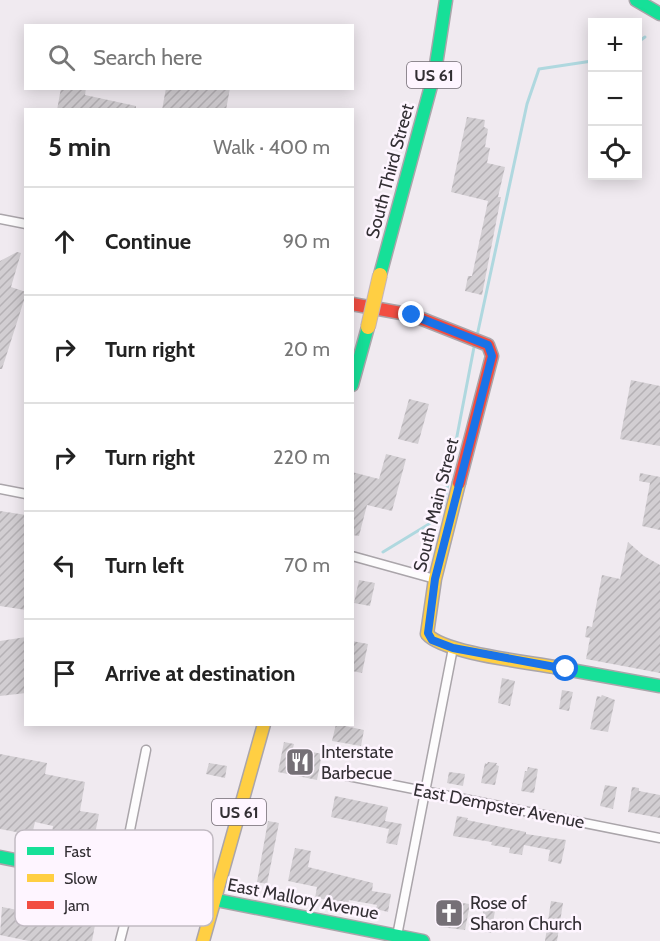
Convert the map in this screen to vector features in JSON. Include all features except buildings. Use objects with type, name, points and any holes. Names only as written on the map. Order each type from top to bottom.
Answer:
[{"type":"main road","name":"South Third Street","points":[[354,378],[435,71],[446,0]]},
{"type":"main road","points":[[636,0],[660,14]]},
{"type":"main road","name":"South Main Street","points":[[354,304],[412,315],[488,345],[492,356],[435,579],[428,633],[432,640],[453,648]]},
{"type":"main road","points":[[453,648],[660,687]]},
{"type":"main road","name":"US 61","points":[[213,906],[263,726]]},
{"type":"main road","name":"East Mallory Avenue","points":[[0,857],[15,860]]},
{"type":"main road","name":"East Mallory Avenue","points":[[215,900],[397,938],[423,941]]},
{"type":"main road","name":"US 61","points":[[202,941],[207,926]]},
{"type":"street","points":[[0,219],[24,224]]},
{"type":"street","points":[[0,489],[24,494]]},
{"type":"street","points":[[354,557],[435,579]]},
{"type":"street","points":[[397,938],[453,648]]},
{"type":"street","points":[[130,830],[146,750]]},
{"type":"street","name":"East Dempster Avenue","points":[[338,774],[660,838]]},
{"type":"street","points":[[120,941],[124,926]]},
{"type":"waterway","points":[[477,336],[527,104],[539,69],[588,62]]},
{"type":"waterway","points":[[383,552],[429,524],[444,504],[475,342]]},
{"type":"traffic: fast","points":[[380,275],[435,71],[446,0]]},
{"type":"traffic: fast","points":[[636,0],[660,14]]},
{"type":"traffic: fast","points":[[354,378],[368,327]]},
{"type":"traffic: fast","points":[[554,667],[660,686]]},
{"type":"traffic: fast","points":[[0,857],[15,860]]},
{"type":"traffic: fast","points":[[213,899],[423,941]]},
{"type":"traffic: slow","points":[[368,327],[380,275]]},
{"type":"traffic: slow","points":[[459,483],[435,579],[427,634],[436,641],[467,651],[554,667]]},
{"type":"traffic: slow","points":[[213,905],[263,726]]},
{"type":"traffic: slow","points":[[203,941],[207,926]]},
{"type":"traffic: jam","points":[[354,304],[412,315],[488,345],[492,356],[459,483]]},
{"type":"place","name":"Interstate Barbecue","points":[[300,762]]},
{"type":"place","name":"Rose of Sharon Church","points":[[449,913]]},
{"type":"route","points":[[412,315],[488,345],[492,356],[435,579],[428,633],[432,640],[453,648],[566,669]]}]
